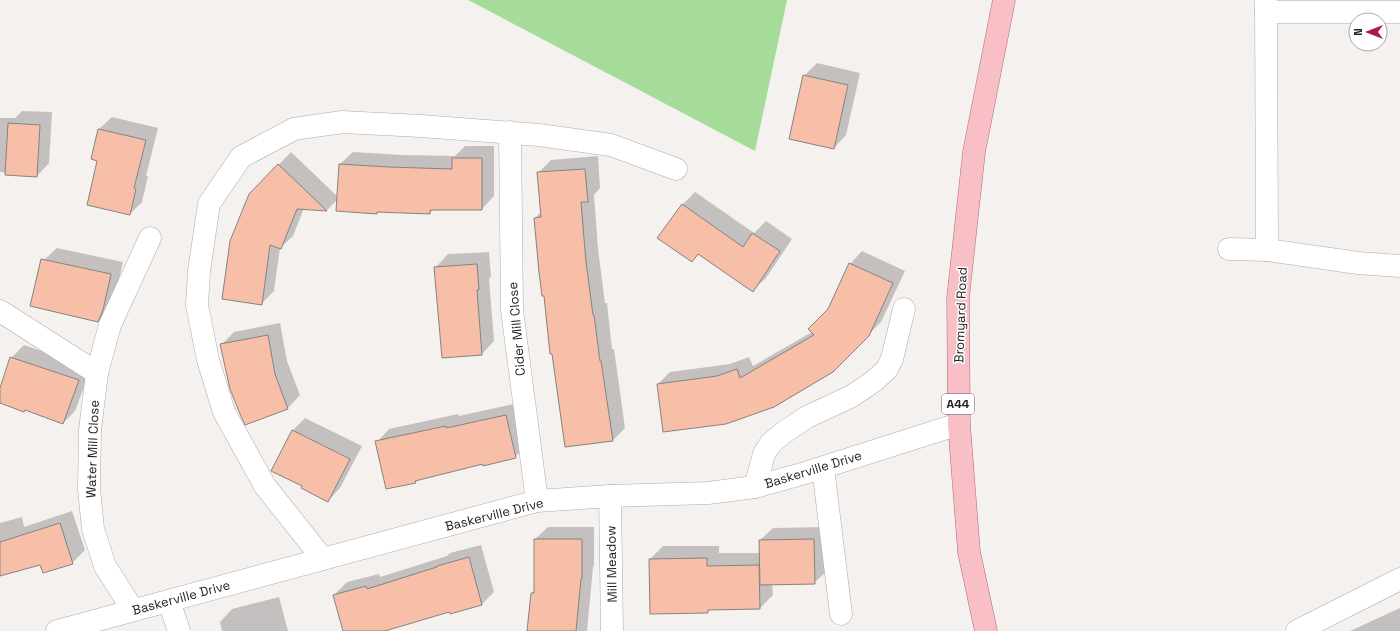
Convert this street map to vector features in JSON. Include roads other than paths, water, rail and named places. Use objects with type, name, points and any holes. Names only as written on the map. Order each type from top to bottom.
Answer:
[{"type":"main road","name":"Bromyard Road","points":[[986,631],[969,552],[958,424],[958,298],[974,152],[1004,0]]},
{"type":"street","points":[[1267,250],[1266,6],[1400,12]]},
{"type":"street","points":[[323,559],[265,486],[224,412],[208,360],[197,305],[199,271],[209,204],[241,157],[294,129],[342,122],[539,134],[611,145],[676,169]]},
{"type":"street","name":"Cider Mill Close","points":[[510,132],[512,310],[537,501]]},
{"type":"street","name":"Water Mill Close","points":[[133,610],[105,566],[93,529],[89,489],[90,430],[97,374],[110,325],[150,238]]},
{"type":"street","points":[[1229,249],[1267,250],[1358,263],[1400,266]]},
{"type":"street","points":[[755,487],[764,454],[771,443],[807,417],[852,396],[874,381],[887,369],[892,359],[904,309]]},
{"type":"street","points":[[0,311],[97,374]]},
{"type":"street","name":"Baskerville Drive","points":[[57,631],[537,501],[610,496],[708,493],[755,487],[823,468],[958,424]]},
{"type":"street","points":[[823,468],[842,614]]},
{"type":"street","name":"Mill Meadow","points":[[610,496],[612,631]]},
{"type":"street","points":[[1297,631],[1400,579]]},
{"type":"street","points":[[169,600],[179,631]]}]
